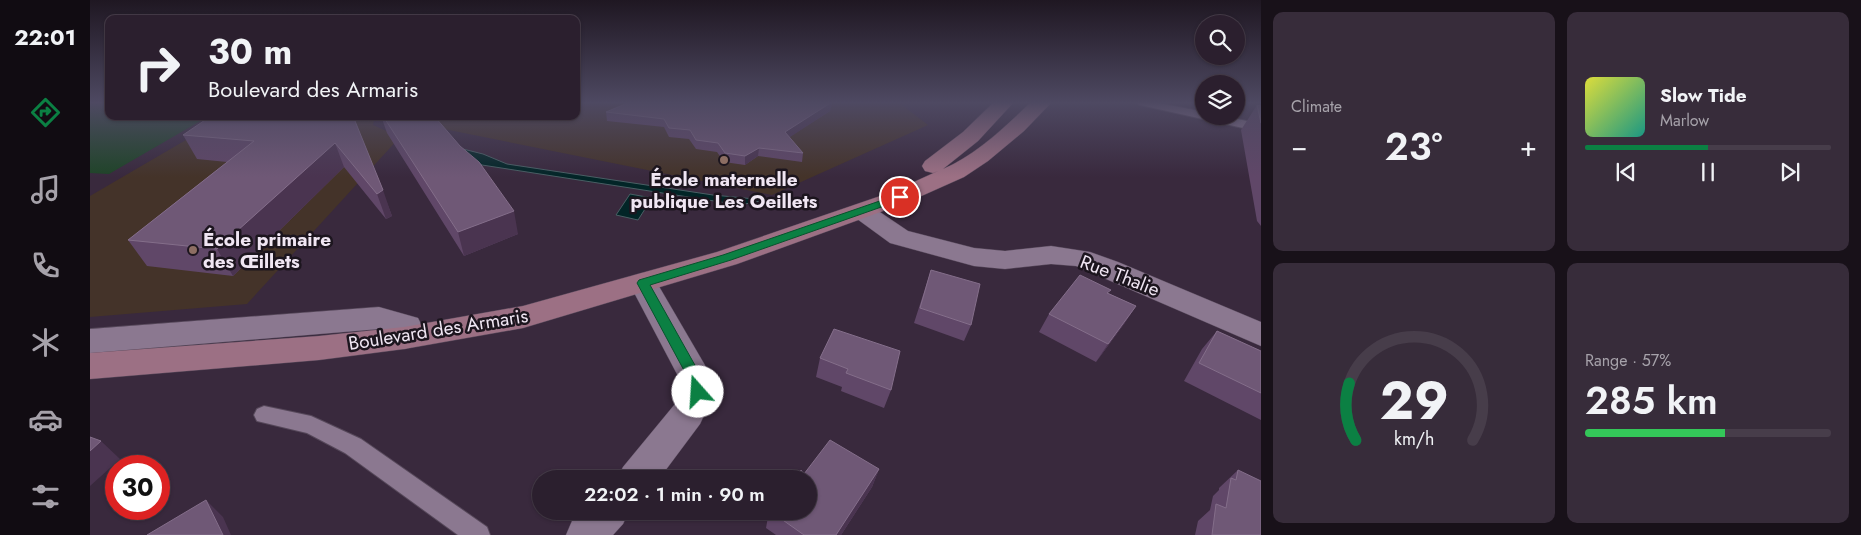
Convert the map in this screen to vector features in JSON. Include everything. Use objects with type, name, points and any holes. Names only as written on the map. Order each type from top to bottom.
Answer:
[{"type":"main road","name":"Boulevard des Armaris","points":[[862,211],[906,186],[948,156],[981,127]]},
{"type":"main road","name":"Boulevard des Armaris","points":[[90,366],[319,348],[404,338],[523,317],[727,258],[900,197],[964,166],[1016,127]]},
{"type":"street","name":"Rue Thalie","points":[[862,211],[899,237],[974,257],[1005,260],[1051,254],[1080,258],[1108,268],[1261,335]]},
{"type":"street","points":[[643,283],[694,376],[698,392],[688,414],[643,470]]},
{"type":"street","points":[[90,341],[379,318],[407,326],[404,338]]},
{"type":"lane","points":[[264,414],[311,425],[354,446],[478,535]]},
{"type":"shaded area","name":"École primaire des Œillets","points":[[208,127],[377,127],[400,137],[247,304],[90,317],[90,196]]},
{"type":"shaded area","name":"École maternelle publique Les Oeillets","points":[[434,127],[924,127],[772,195]]},
{"type":"shaded area","points":[[455,147],[483,154],[507,164],[713,195],[765,200],[740,205],[482,165]]},
{"type":"shaded area","points":[[630,194],[652,198],[638,220],[616,215]]},
{"type":"green space","points":[[90,127],[190,127],[109,174],[90,173]]},
{"type":"building","points":[[195,127],[357,127],[383,190],[377,194],[335,143],[217,249],[128,240],[254,141],[183,135]]},
{"type":"building","points":[[390,127],[444,127],[460,146],[479,162],[514,211],[458,232]]},
{"type":"building","points":[[793,127],[785,132],[803,153],[759,148],[745,156],[725,153],[718,143],[696,140],[690,130],[669,128]]},
{"type":"building","points":[[931,270],[980,284],[971,325],[920,308]]},
{"type":"building","points":[[1080,275],[1111,290],[1107,293],[1136,306],[1108,344],[1049,314]]},
{"type":"building","points":[[834,329],[900,351],[891,390],[846,373],[848,369],[820,358]]},
{"type":"building","points":[[1217,331],[1261,351],[1261,393],[1199,363]]},
{"type":"building","points":[[90,437],[101,441],[90,451]]},
{"type":"building","points":[[830,440],[879,469],[836,535],[804,535],[783,520],[817,520],[817,470],[807,470]]},
{"type":"building","points":[[1238,470],[1261,481],[1261,535],[1212,535],[1216,504],[1226,508],[1231,478],[1236,480]]},
{"type":"building","points":[[206,500],[223,535],[147,535]]},
{"type":"place","name":"École maternelle publique Les Oeillets","points":[[724,160]]},
{"type":"place","name":"École primaire des Œillets","points":[[193,250]]},
{"type":"route","points":[[698,392],[694,376],[643,283],[727,258],[900,197]]}]
